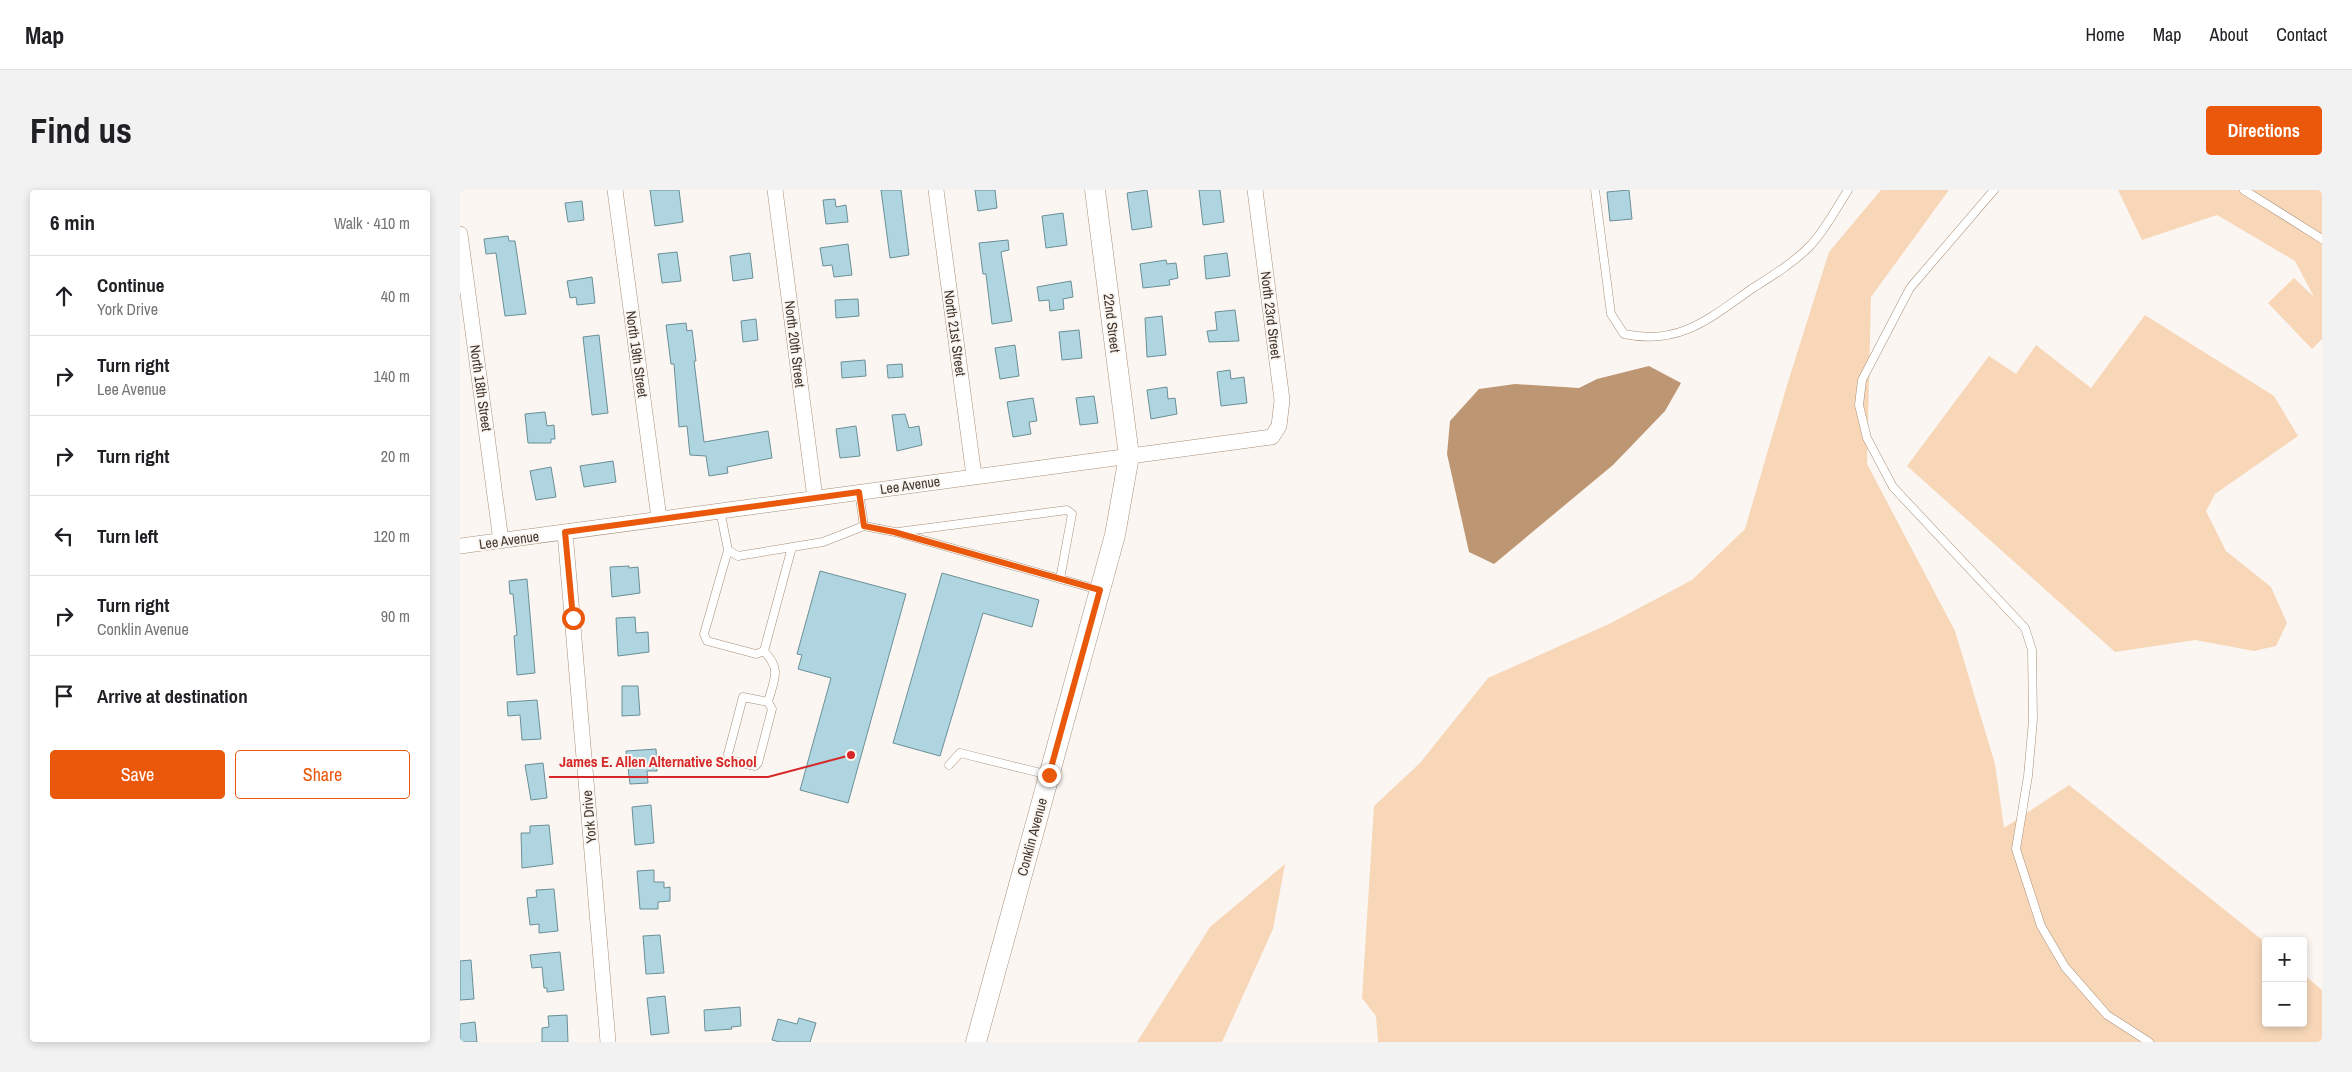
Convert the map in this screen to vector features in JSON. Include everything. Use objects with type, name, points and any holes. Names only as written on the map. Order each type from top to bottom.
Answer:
[{"type":"street","name":"North 19th Street","points":[[616,190],[659,518]]},
{"type":"street","name":"North 20th Street","points":[[775,190],[815,498]]},
{"type":"street","name":"North 21st Street","points":[[936,190],[974,476]]},
{"type":"street","name":"22nd Street","points":[[1095,190],[1129,456]]},
{"type":"street","name":"North 23rd Street","points":[[1255,190],[1282,400],[1279,426],[1272,438]]},
{"type":"street","name":"North 18th Street","points":[[460,234],[501,541]]},
{"type":"street","name":"Lee Avenue","points":[[460,546],[974,476],[1272,438]]},
{"type":"street","name":"Conklin Avenue","points":[[976,1042],[1115,535],[1129,456]]},
{"type":"street","name":"York Drive","points":[[565,532],[608,1042]]},
{"type":"lane","points":[[1594,190],[1611,314],[1624,334],[1655,338],[1680,333],[1702,324],[1782,269],[1810,247],[1848,190]]},
{"type":"lane","points":[[1994,190],[1910,288],[1862,380],[1859,404],[1867,438],[1893,487],[2025,628],[2032,650],[2033,720],[2028,776],[2016,849],[2041,926],[2065,967],[2107,1015],[2149,1042]]},
{"type":"lane","points":[[2244,190],[2322,239]]},
{"type":"lane","points":[[859,492],[864,526]]},
{"type":"lane","points":[[720,510],[728,550],[704,634],[707,641],[756,654],[764,651]]},
{"type":"lane","points":[[894,532],[1067,510],[1072,514],[1060,579]]},
{"type":"lane","points":[[728,550],[738,556],[823,542],[864,526],[894,532],[1100,590]]},
{"type":"lane","points":[[764,651],[792,547]]},
{"type":"lane","points":[[764,651],[774,662],[776,674],[768,702],[772,709],[758,763],[755,766],[729,760],[728,754],[743,696],[768,702]]},
{"type":"lane","points":[[949,765],[960,753],[1049,775]]},
{"type":"shaded area","points":[[1881,190],[1949,190],[1871,297],[1867,464],[1955,631],[1995,764],[2004,828],[2069,785],[2262,940],[2262,1027],[2307,1027],[2307,977],[2322,990],[2322,1042],[1378,1042],[1376,1016],[1362,998],[1374,806],[1420,763],[1488,678],[1609,624],[1692,580],[1745,529],[1788,382],[1829,252]]},
{"type":"shaded area","points":[[2118,190],[2322,190],[2322,339],[2312,349],[2268,303],[2294,278],[2314,297],[2295,261],[2217,215],[2142,240]]},
{"type":"shaded area","points":[[2145,315],[2274,396],[2298,436],[2215,494],[2206,511],[2226,551],[2271,587],[2287,623],[2276,646],[2254,651],[2195,640],[2115,652],[1907,466],[1989,356],[2016,374],[2036,345],[2091,388]]},
{"type":"shaded area","points":[[1649,366],[1681,383],[1665,411],[1613,465],[1494,564],[1469,552],[1447,454],[1450,421],[1479,389],[1515,384],[1579,388],[1597,379]]},
{"type":"shaded area","points":[[1285,864],[1273,929],[1222,1042],[1137,1042],[1210,927]]},
{"type":"building","points":[[650,190],[679,190],[683,222],[655,226]]},
{"type":"building","points":[[881,190],[901,190],[909,255],[890,258]]},
{"type":"building","points":[[975,190],[995,190],[997,208],[978,211]]},
{"type":"building","points":[[1147,190],[1152,227],[1132,230],[1127,193]]},
{"type":"building","points":[[1199,190],[1220,190],[1224,222],[1203,225]]},
{"type":"building","points":[[1629,190],[1632,219],[1610,221],[1607,192]]},
{"type":"building","points":[[835,199],[836,207],[846,205],[848,222],[826,224],[823,200]]},
{"type":"building","points":[[582,201],[584,220],[568,222],[565,203]]},
{"type":"building","points":[[1063,213],[1067,245],[1046,248],[1042,216]]},
{"type":"building","points":[[508,236],[509,241],[515,241],[526,314],[505,316],[496,253],[486,254],[484,239]]},
{"type":"building","points":[[1008,240],[1009,250],[1001,252],[1012,321],[992,324],[986,274],[983,274],[979,243]]},
{"type":"building","points":[[848,244],[852,275],[834,277],[832,265],[823,266],[820,248]]},
{"type":"building","points":[[677,252],[681,281],[662,283],[658,254]]},
{"type":"building","points":[[750,253],[753,278],[733,281],[730,256]]},
{"type":"building","points":[[1227,253],[1230,276],[1206,279],[1204,256]]},
{"type":"building","points":[[1166,260],[1167,264],[1176,263],[1178,278],[1169,280],[1170,285],[1143,288],[1140,264]]},
{"type":"building","points":[[592,277],[595,303],[577,305],[576,297],[570,298],[567,281]]},
{"type":"building","points":[[1071,281],[1073,297],[1063,299],[1064,309],[1050,311],[1049,300],[1039,301],[1037,287]]},
{"type":"building","points":[[858,299],[859,316],[836,318],[835,300]]},
{"type":"building","points":[[1235,310],[1239,341],[1209,342],[1207,331],[1217,330],[1215,312]]},
{"type":"building","points":[[1162,316],[1166,355],[1147,357],[1145,318]]},
{"type":"building","points":[[756,319],[758,340],[743,342],[741,321]]},
{"type":"building","points":[[686,323],[687,331],[692,330],[704,442],[768,431],[772,458],[727,467],[728,473],[709,476],[706,456],[690,455],[687,426],[679,427],[674,364],[671,364],[666,325]]},
{"type":"building","points":[[1079,330],[1082,358],[1062,360],[1059,332]]},
{"type":"building","points":[[599,335],[608,413],[592,415],[583,337]]},
{"type":"building","points":[[1015,345],[1019,376],[1000,379],[995,348]]},
{"type":"building","points":[[865,360],[866,376],[842,378],[841,362]]},
{"type":"building","points":[[902,364],[903,377],[888,378],[887,365]]},
{"type":"building","points":[[1230,370],[1231,379],[1244,377],[1247,403],[1221,406],[1217,372]]},
{"type":"building","points":[[1167,387],[1168,399],[1175,398],[1177,414],[1151,419],[1147,390]]},
{"type":"building","points":[[1094,396],[1098,423],[1080,425],[1076,398]]},
{"type":"building","points":[[1033,398],[1037,421],[1029,422],[1031,434],[1013,437],[1007,402]]},
{"type":"building","points":[[545,412],[547,426],[554,425],[555,439],[551,439],[551,443],[528,443],[525,414]]},
{"type":"building","points":[[905,414],[909,428],[919,426],[922,445],[897,451],[892,415]]},
{"type":"building","points":[[856,426],[860,456],[840,458],[836,429]]},
{"type":"building","points":[[613,461],[616,482],[584,487],[580,466]]},
{"type":"building","points":[[551,467],[556,497],[536,500],[530,471]]},
{"type":"building","points":[[629,566],[629,568],[638,567],[640,593],[612,597],[610,567]]},
{"type":"building","points":[[820,571],[906,594],[848,803],[800,790],[831,678],[798,669],[802,655],[797,654]]},
{"type":"building","points":[[942,573],[1039,600],[1032,627],[983,613],[940,756],[893,743]]},
{"type":"building","points":[[527,579],[535,673],[517,675],[514,636],[517,635],[513,594],[510,594],[509,581]]},
{"type":"building","points":[[635,617],[636,633],[648,632],[649,652],[618,656],[616,618]]},
{"type":"building","points":[[622,686],[638,686],[640,715],[622,716]]},
{"type":"building","points":[[537,700],[541,739],[522,740],[520,715],[508,716],[507,702]]},
{"type":"building","points":[[656,749],[657,771],[647,771],[648,783],[630,784],[626,751]]},
{"type":"building","points":[[543,763],[547,798],[531,800],[525,765]]},
{"type":"building","points":[[651,805],[654,843],[635,845],[632,807]]},
{"type":"building","points":[[549,825],[553,864],[522,868],[521,833],[530,833],[530,826]]},
{"type":"building","points":[[654,870],[654,882],[664,882],[664,888],[670,887],[670,901],[658,902],[658,909],[640,909],[637,871]]},
{"type":"building","points":[[554,889],[558,931],[539,933],[539,924],[530,925],[527,898],[537,897],[536,890]]},
{"type":"building","points":[[660,935],[664,973],[646,974],[643,936]]},
{"type":"building","points":[[560,952],[564,990],[547,992],[547,988],[544,988],[542,967],[532,968],[530,955]]},
{"type":"building","points":[[471,960],[474,999],[460,1000],[460,961]]},
{"type":"building","points":[[665,996],[669,1033],[651,1035],[647,998]]},
{"type":"building","points":[[740,1007],[741,1026],[731,1027],[732,1029],[705,1031],[704,1010]]},
{"type":"building","points":[[567,1015],[568,1042],[542,1042],[542,1028],[549,1027],[548,1016]]},
{"type":"building","points":[[799,1018],[816,1023],[810,1042],[780,1042],[772,1040],[778,1019],[797,1024]]},
{"type":"building","points":[[475,1022],[477,1042],[460,1042],[460,1024]]},
{"type":"place","name":"James E. Allen Alternative School","points":[[851,755]]},
{"type":"route","points":[[573,618],[565,532],[859,492],[864,526],[894,532],[1100,590],[1049,775]]}]
